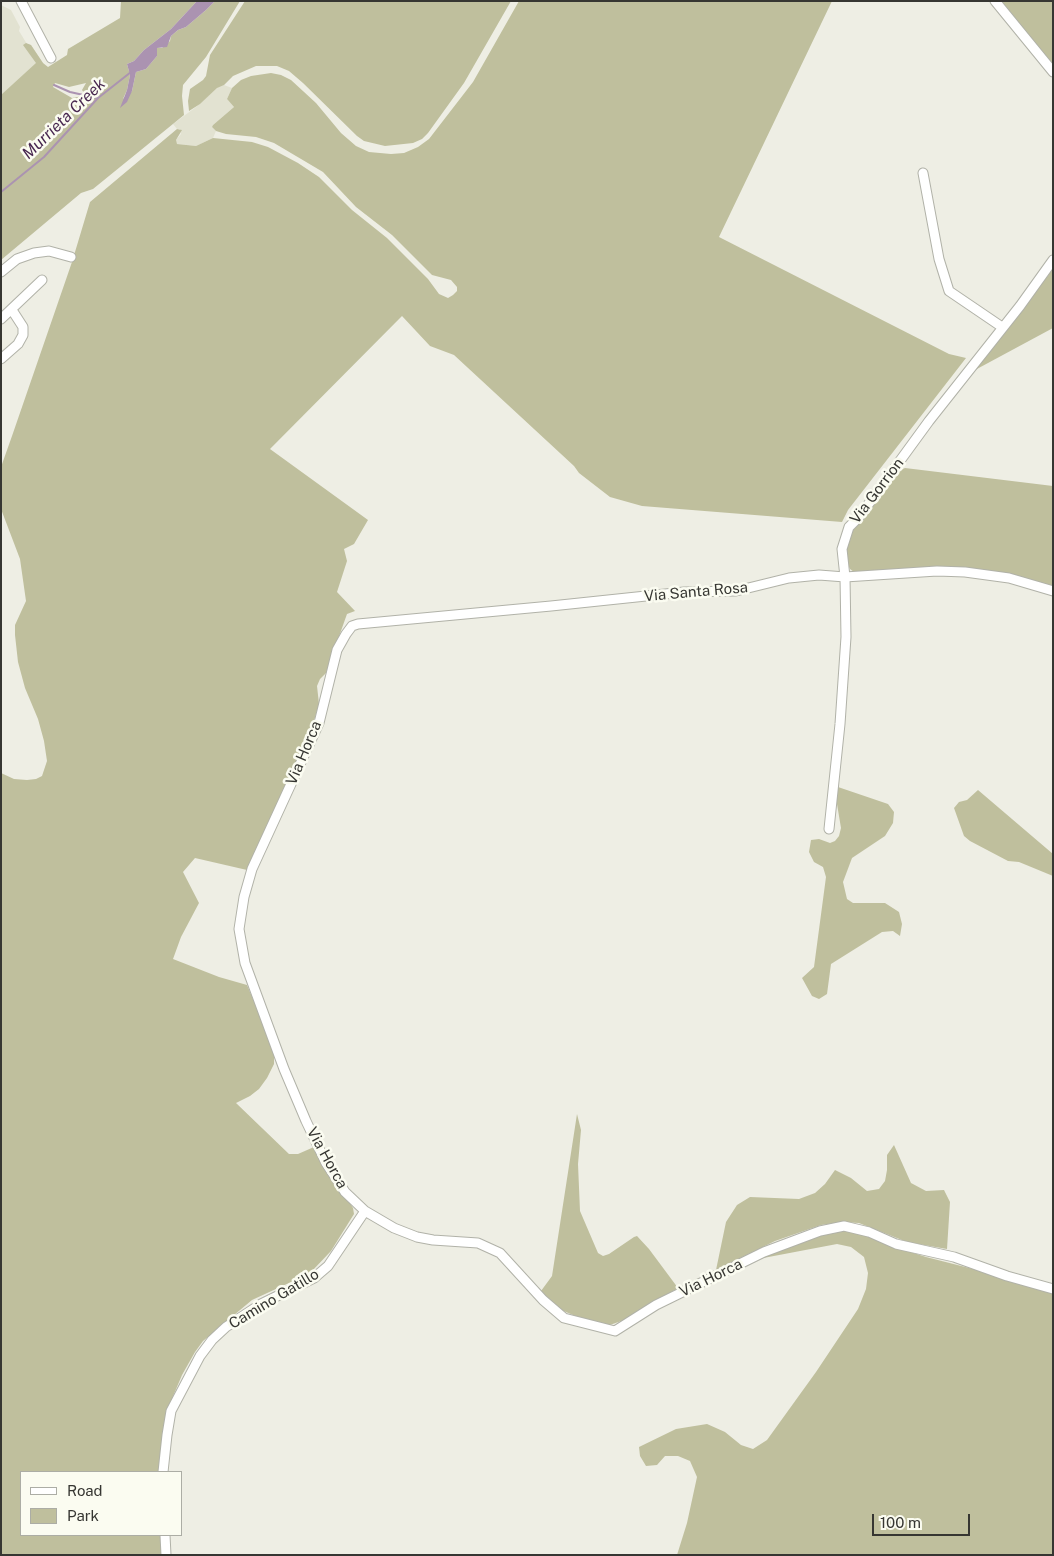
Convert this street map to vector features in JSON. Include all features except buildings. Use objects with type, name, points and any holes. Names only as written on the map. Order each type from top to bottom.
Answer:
[{"type":"street","points":[[22,1],[51,58]]},
{"type":"street","points":[[995,1],[1053,72]]},
{"type":"street","points":[[924,173],[939,259],[948,291],[1002,327]]},
{"type":"street","points":[[1,272],[17,259],[34,253],[49,251],[71,257]]},
{"type":"street","name":"Via Gorrion","points":[[828,829],[840,724],[846,637],[845,577],[842,549],[849,527],[859,517],[929,421],[1020,306],[1053,260]]},
{"type":"street","points":[[1,319],[42,280]]},
{"type":"street","points":[[1,359],[18,344],[23,335],[23,327],[12,310]]},
{"type":"street","name":"Via Santa Rosa","points":[[366,623],[684,592],[736,591],[789,578],[819,575],[845,577],[937,571],[964,572],[1009,578],[1053,591]]},
{"type":"street","name":"Via Horca","points":[[366,623],[352,626],[337,650],[319,723],[252,869],[244,897],[239,929],[245,964],[284,1069],[326,1163],[345,1192],[365,1211],[394,1228],[417,1237],[452,1243],[478,1243],[500,1253],[543,1300],[564,1318],[615,1331],[656,1305],[764,1252],[820,1231],[844,1226],[869,1232],[896,1244],[954,1257],[1007,1276],[1053,1289]]},
{"type":"street","name":"Camino Gatillo","points":[[163,1471],[166,1435],[171,1411],[200,1356],[212,1340],[226,1327],[261,1304],[314,1278],[328,1266],[365,1211]]},
{"type":"street","points":[[164,1536],[166,1555]]},
{"type":"shaded area","points":[[197,1],[215,1],[186,27],[178,30],[171,36],[167,47],[157,48],[157,56],[146,69],[136,72],[132,91],[127,102],[120,108],[130,75],[127,64],[134,61],[144,50],[171,29]]},
{"type":"shaded area","points":[[1,5],[11,10],[20,27],[19,31],[43,63],[1,106]]},
{"type":"shaded area","points":[[224,85],[232,88],[227,99],[234,107],[213,125],[212,127],[216,131],[213,138],[196,146],[177,144],[175,141],[181,134],[180,129],[177,129],[173,124],[196,107],[219,86]]},
{"type":"green space","points":[[121,1],[197,1],[171,29],[144,50],[134,61],[127,64],[130,75],[123,99],[132,91],[136,72],[146,69],[157,56],[157,48],[162,48],[178,30],[186,27],[215,1],[240,1],[206,57],[183,85],[184,115],[93,189],[81,193],[1,260],[1,95],[36,63],[23,45],[26,43],[31,45],[43,63],[48,67],[67,55],[68,49],[120,18]],"holes":[[[55,83],[69,87],[86,83],[82,90],[83,96],[72,98],[53,87]]]},
{"type":"green space","points":[[245,1],[511,1],[464,83],[428,133],[422,139],[413,143],[385,146],[364,141],[357,136],[303,83],[289,71],[277,66],[256,66],[233,76],[189,111],[190,89],[206,76],[210,55]]},
{"type":"green space","points":[[519,1],[832,1],[719,237],[949,354],[966,358],[848,510],[842,522],[642,506],[610,497],[579,473],[574,466],[454,355],[430,346],[402,316],[270,449],[368,520],[354,544],[344,549],[347,561],[337,592],[355,611],[347,614],[326,673],[320,679],[317,686],[319,704],[311,731],[247,870],[195,858],[183,872],[199,903],[181,937],[173,959],[219,977],[247,985],[274,1053],[274,1064],[259,1089],[236,1103],[289,1154],[298,1154],[314,1147],[353,1208],[354,1214],[331,1251],[313,1270],[252,1300],[203,1341],[182,1375],[166,1413],[159,1471],[20,1471],[20,1536],[162,1536],[163,1555],[1,1555],[1,773],[14,779],[36,779],[42,776],[47,761],[38,719],[25,688],[18,662],[15,625],[26,601],[20,559],[1,509],[1,467],[72,262],[90,202],[177,129],[182,130],[176,140],[177,144],[196,146],[213,138],[252,142],[268,147],[298,163],[319,177],[352,210],[387,238],[428,279],[439,294],[448,298],[453,295],[457,291],[457,287],[451,280],[432,275],[392,235],[356,207],[323,172],[274,143],[256,137],[226,134],[216,131],[212,127],[234,107],[227,99],[232,88],[241,80],[251,76],[271,73],[291,80],[316,103],[341,133],[356,146],[369,152],[404,153],[418,147],[429,139],[473,82]]},
{"type":"green space","points":[[999,1],[1053,1],[1053,67]]},
{"type":"green space","points":[[1053,269],[1053,328],[975,370]]},
{"type":"green space","points":[[905,468],[1053,486],[1053,587],[1007,575],[854,572],[850,569],[846,561],[846,545],[851,531],[898,471]]},
{"type":"green space","points":[[838,787],[888,804],[894,812],[893,823],[885,836],[852,858],[843,882],[847,899],[853,903],[885,903],[899,912],[902,924],[900,936],[893,931],[882,932],[831,964],[827,994],[819,999],[812,996],[802,978],[814,967],[826,877],[823,867],[814,862],[809,852],[811,840],[819,839],[830,843],[839,836],[841,828],[836,798]]},
{"type":"green space","points":[[978,790],[1053,854],[1053,876],[1019,862],[1008,861],[964,836],[954,808],[959,802],[967,800]]},
{"type":"green space","points":[[577,1114],[581,1130],[578,1164],[580,1211],[598,1253],[603,1256],[609,1254],[637,1236],[678,1288],[627,1319],[607,1326],[559,1309],[541,1291],[552,1276]]},
{"type":"green space","points":[[894,1145],[911,1183],[926,1191],[944,1190],[950,1202],[947,1249],[907,1242],[859,1223],[842,1222],[821,1225],[775,1241],[716,1270],[726,1222],[737,1205],[750,1197],[799,1199],[815,1193],[825,1184],[835,1170],[851,1178],[867,1191],[879,1189],[885,1181],[887,1155]]},
{"type":"green space","points":[[840,1229],[858,1232],[883,1243],[926,1257],[1053,1293],[1053,1555],[677,1555],[687,1523],[697,1477],[690,1461],[678,1456],[665,1456],[657,1465],[646,1466],[640,1456],[639,1447],[676,1429],[707,1424],[725,1432],[741,1445],[753,1449],[767,1440],[858,1309],[866,1289],[868,1273],[864,1257],[851,1247],[837,1244],[758,1259]]},
{"type":"waterway","name":"Murrieta Creek","points":[[1,192],[44,157],[98,98],[131,72]]},
{"type":"waterway","points":[[54,85],[70,92],[97,98]]}]
